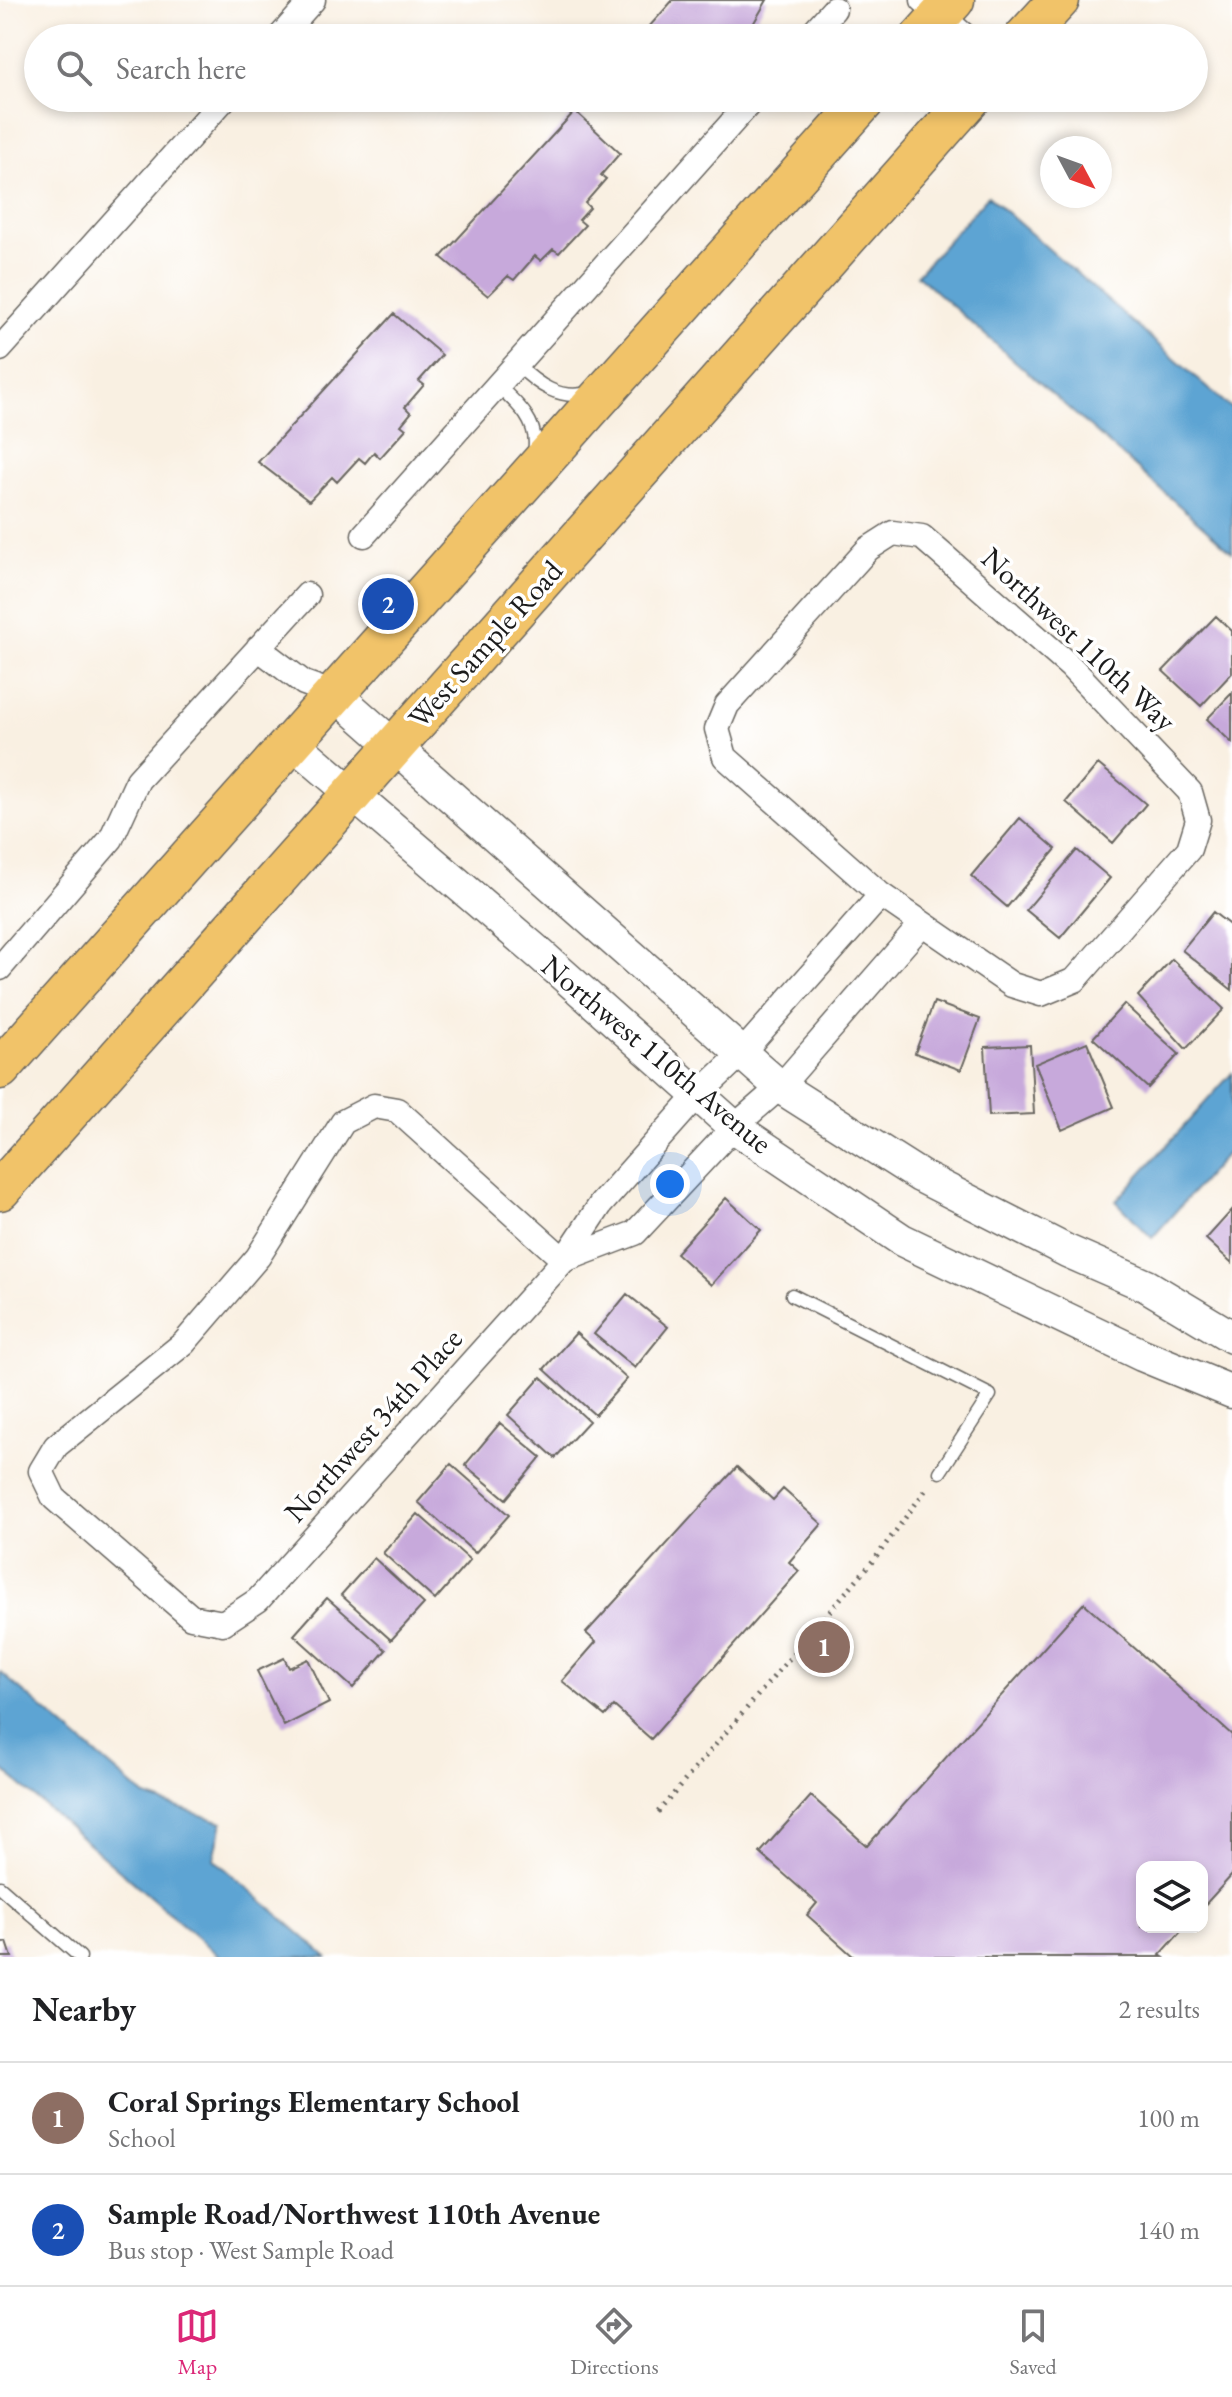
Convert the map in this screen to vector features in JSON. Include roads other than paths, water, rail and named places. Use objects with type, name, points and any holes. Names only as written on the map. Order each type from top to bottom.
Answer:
[{"type":"main road","points":[[1037,24],[1059,0]]},
{"type":"main road","points":[[0,1069],[854,112]]},
{"type":"main road","name":"West Sample Road","points":[[0,1190],[959,112]]},
{"type":"street","points":[[292,24],[313,0]]},
{"type":"street","points":[[821,24],[834,9]]},
{"type":"street","points":[[0,349],[212,112]]},
{"type":"street","points":[[364,535],[741,112]]},
{"type":"street","name":"Northwest 110th Way","points":[[881,895],[725,757],[717,729],[727,705],[868,549],[893,533],[922,537],[1070,666],[1190,792],[1198,820],[1189,849],[1075,980],[1041,994],[1012,985],[921,925]]},
{"type":"street","points":[[0,968],[111,839],[138,780],[307,595]]},
{"type":"street","points":[[258,648],[304,683],[335,694]]},
{"type":"street","name":"Northwest 110th Avenue","points":[[335,694],[740,1055],[780,1087],[920,1176],[1067,1251],[1147,1286],[1232,1337]]},
{"type":"street","name":"Northwest 110th Avenue","points":[[293,743],[541,955],[734,1127],[902,1240],[1142,1355],[1232,1392]]},
{"type":"street","points":[[881,895],[921,925]]},
{"type":"street","name":"Northwest 34th Place","points":[[564,1260],[397,1110],[374,1106],[343,1122],[258,1257],[184,1343],[56,1446],[41,1471],[54,1498],[191,1617],[223,1623],[258,1600],[564,1260],[601,1204],[697,1096],[740,1055],[881,895]]},
{"type":"street","name":"Northwest 34th Place","points":[[564,1260],[635,1233],[734,1127],[780,1087],[921,925]]},
{"type":"lane","points":[[516,364],[538,384],[560,394],[581,395],[609,386]]},
{"type":"lane","points":[[497,385],[519,404],[532,425],[536,441],[529,476]]},
{"type":"lane","points":[[792,1295],[990,1395],[940,1472]]},
{"type":"lane","points":[[0,1887],[80,1957]]},
{"type":"water","points":[[988,196],[1232,409],[1232,552],[917,275]]},
{"type":"water","points":[[1232,1073],[1232,1148],[1152,1238],[1116,1201]]},
{"type":"water","points":[[0,1672],[146,1797],[222,1822],[214,1859],[327,1957],[220,1957],[0,1767]]},
{"type":"place","name":"Sample Road/Northwest 110th Avenue","points":[[388,604]]},
{"type":"place","name":"Coral Springs Elementary School","points":[[824,1647]]}]
